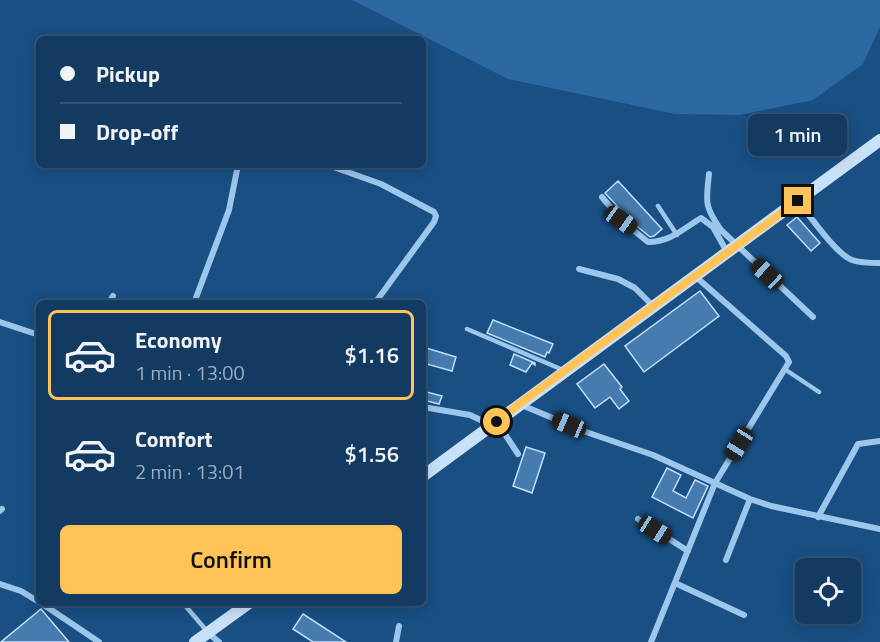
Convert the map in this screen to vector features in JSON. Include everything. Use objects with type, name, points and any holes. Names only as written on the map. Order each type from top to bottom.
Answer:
[{"type":"street","points":[[426,474],[880,140]]},
{"type":"street","points":[[195,300],[229,210],[237,168]]},
{"type":"street","points":[[336,168],[381,184],[434,212],[436,216],[434,222],[377,300]]},
{"type":"street","points":[[709,174],[706,203],[710,214],[732,249]]},
{"type":"street","points":[[602,197],[621,220],[648,242],[665,240],[677,235],[701,218],[713,227],[732,249],[813,317]]},
{"type":"street","points":[[798,201],[837,248],[851,260],[880,263]]},
{"type":"street","points":[[579,269],[618,279],[635,288],[653,306]]},
{"type":"street","points":[[651,642],[715,483],[789,362],[786,356],[695,276]]},
{"type":"street","points":[[111,300],[113,296]]},
{"type":"street","points":[[0,322],[36,333]]},
{"type":"street","points":[[519,404],[586,432],[653,454],[750,499],[818,517],[880,529]]},
{"type":"street","points":[[426,408],[470,415],[494,424],[518,454]]},
{"type":"street","points":[[818,517],[858,444],[880,441]]},
{"type":"street","points":[[726,560],[750,499]]},
{"type":"street","points":[[638,519],[688,551]]},
{"type":"street","points":[[675,583],[744,615]]},
{"type":"street","points":[[0,584],[21,591],[36,600]]},
{"type":"street","points":[[45,606],[99,642]]},
{"type":"street","points":[[195,642],[245,606]]},
{"type":"street","points":[[396,642],[399,626]]},
{"type":"street","points":[[208,632],[219,642]]},
{"type":"lane","points":[[658,206],[677,235]]},
{"type":"lane","points":[[467,329],[565,371]]},
{"type":"lane","points":[[786,370],[819,392]]},
{"type":"lane","points":[[186,606],[208,632]]},
{"type":"shaded area","points":[[352,0],[880,0],[880,27],[863,64],[813,100],[740,115],[675,114],[508,79]]},
{"type":"building","points":[[618,181],[662,229],[654,236],[650,237],[633,223],[605,193]]},
{"type":"building","points":[[797,217],[820,243],[811,251],[787,225]]},
{"type":"building","points":[[700,291],[719,316],[644,372],[625,346]]},
{"type":"building","points":[[493,320],[553,344],[549,353],[547,352],[545,357],[487,333]]},
{"type":"building","points":[[426,348],[456,357],[452,371],[426,364]]},
{"type":"building","points":[[514,354],[535,363],[535,365],[532,363],[526,372],[510,365]]},
{"type":"building","points":[[604,364],[622,387],[620,389],[629,401],[619,409],[610,397],[595,408],[577,384]]},
{"type":"building","points":[[426,392],[442,396],[439,404],[426,401]]},
{"type":"building","points":[[526,447],[545,453],[532,493],[513,486]]},
{"type":"building","points":[[667,468],[681,475],[673,491],[686,498],[695,480],[708,486],[693,518],[652,497]]},
{"type":"building","points":[[41,609],[69,642],[1,642]]},
{"type":"building","points":[[303,614],[346,642],[313,642],[293,629]]},
{"type":"route","points":[[497,422],[798,201]]}]
